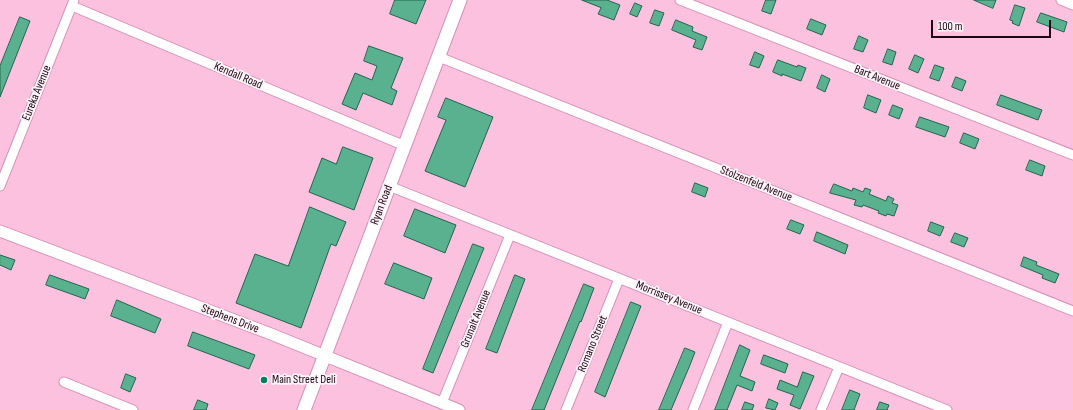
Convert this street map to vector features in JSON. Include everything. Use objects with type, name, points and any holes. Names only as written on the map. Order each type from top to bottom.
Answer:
[{"type":"main road","name":"Ryan Road","points":[[304,410],[460,0]]},
{"type":"street","name":"Bart Avenue","points":[[680,0],[1073,155]]},
{"type":"street","points":[[1061,0],[1073,5]]},
{"type":"street","name":"Kendall Road","points":[[73,3],[405,146]]},
{"type":"street","name":"Eureka Avenue","points":[[0,186],[73,3]]},
{"type":"street","name":"Stolzenfeld Avenue","points":[[439,56],[1073,311]]},
{"type":"street","name":"Morrissey Avenue","points":[[390,186],[948,410]]},
{"type":"street","name":"Stephens Drive","points":[[0,231],[324,356],[459,410]]},
{"type":"street","name":"Grunalt Avenue","points":[[442,403],[510,235]]},
{"type":"street","name":"Romano Street","points":[[566,410],[619,279]]},
{"type":"street","points":[[693,410],[728,322]]},
{"type":"street","points":[[821,410],[840,366]]},
{"type":"street","points":[[64,382],[133,410]]},
{"type":"building","points":[[395,0],[426,0],[416,24],[390,14]]},
{"type":"building","points":[[582,0],[607,0],[620,5],[614,20],[598,14],[601,8]]},
{"type":"building","points":[[766,0],[776,0],[771,14],[762,11]]},
{"type":"building","points":[[974,0],[996,0],[993,8]]},
{"type":"building","points":[[635,3],[642,6],[637,17],[630,14]]},
{"type":"building","points":[[1015,5],[1025,8],[1019,26],[1012,23],[1013,21],[1010,20]]},
{"type":"building","points":[[655,10],[664,13],[659,26],[650,23]]},
{"type":"building","points":[[1041,13],[1067,22],[1064,32],[1037,22]]},
{"type":"building","points":[[20,17],[30,21],[0,97],[0,66]]},
{"type":"building","points":[[811,19],[826,25],[822,35],[807,29]]},
{"type":"building","points":[[676,20],[693,27],[692,31],[707,37],[702,50],[693,47],[696,40],[672,30]]},
{"type":"building","points":[[859,36],[868,40],[863,52],[854,49]]},
{"type":"building","points":[[369,46],[403,58],[391,88],[397,91],[392,105],[363,93],[356,110],[342,104],[355,73],[372,80],[377,66],[364,61]]},
{"type":"building","points":[[888,49],[896,52],[892,65],[883,62]]},
{"type":"building","points":[[755,52],[764,56],[759,68],[750,65]]},
{"type":"building","points":[[915,55],[924,59],[918,73],[909,69]]},
{"type":"building","points":[[778,60],[797,67],[798,65],[806,68],[801,81],[773,72]]},
{"type":"building","points":[[935,65],[944,68],[939,81],[930,78]]},
{"type":"building","points":[[822,75],[830,79],[825,92],[817,88]]},
{"type":"building","points":[[956,77],[966,81],[962,91],[952,87]]},
{"type":"building","points":[[868,95],[881,100],[876,113],[864,108]]},
{"type":"building","points":[[1001,95],[1042,110],[1038,120],[997,105]]},
{"type":"building","points":[[446,98],[493,117],[465,187],[425,171],[446,120],[438,117]]},
{"type":"building","points":[[893,105],[903,109],[899,119],[889,115]]},
{"type":"building","points":[[920,117],[949,127],[945,137],[916,127]]},
{"type":"building","points":[[964,133],[979,139],[975,149],[960,143]]},
{"type":"building","points":[[343,147],[373,158],[354,210],[309,192],[322,158],[336,164]]},
{"type":"building","points":[[1030,160],[1045,166],[1042,176],[1026,170]]},
{"type":"building","points":[[695,183],[708,188],[705,197],[692,192]]},
{"type":"building","points":[[834,184],[852,191],[853,188],[863,192],[865,188],[871,190],[869,194],[886,201],[888,196],[894,199],[892,203],[898,205],[894,216],[887,214],[886,216],[878,213],[879,211],[863,205],[862,207],[854,205],[856,200],[830,193]]},
{"type":"building","points":[[310,207],[346,222],[336,246],[331,244],[301,328],[236,303],[255,254],[288,266]]},
{"type":"building","points":[[415,209],[456,225],[445,253],[404,236]]},
{"type":"building","points":[[791,220],[804,225],[800,234],[787,229]]},
{"type":"building","points":[[931,222],[944,227],[940,236],[928,231]]},
{"type":"building","points":[[817,232],[848,245],[845,254],[814,241]]},
{"type":"building","points":[[955,233],[968,238],[964,247],[951,242]]},
{"type":"building","points":[[473,244],[484,248],[433,373],[423,369]]},
{"type":"building","points":[[0,255],[15,260],[11,270],[0,265]]},
{"type":"building","points":[[1024,257],[1037,262],[1036,265],[1059,274],[1055,283],[1042,278],[1043,275],[1021,266]]},
{"type":"building","points":[[394,263],[432,278],[424,299],[385,284]]},
{"type":"building","points":[[50,275],[89,289],[85,299],[46,285]]},
{"type":"building","points":[[515,275],[525,279],[497,353],[486,349]]},
{"type":"building","points":[[584,284],[594,288],[581,322],[580,321],[544,410],[532,410]]},
{"type":"building","points":[[117,300],[161,319],[155,333],[111,316]]},
{"type":"building","points":[[631,302],[641,306],[605,397],[595,392]]},
{"type":"building","points":[[193,332],[255,355],[249,369],[188,346]]},
{"type":"building","points":[[740,345],[750,350],[740,376],[755,382],[752,391],[737,385],[727,410],[715,410]]},
{"type":"building","points":[[685,348],[695,352],[690,365],[671,410],[659,410]]},
{"type":"building","points":[[764,355],[788,364],[785,373],[761,364]]},
{"type":"building","points":[[803,372],[814,376],[800,409],[790,405],[794,395],[777,389],[780,380],[797,387]]},
{"type":"building","points":[[126,374],[136,378],[130,392],[121,388]]},
{"type":"building","points":[[850,390],[860,394],[854,410],[842,410]]},
{"type":"building","points":[[769,399],[778,403],[775,410],[766,408]]},
{"type":"building","points":[[198,400],[208,404],[206,410],[194,410]]},
{"type":"building","points":[[745,402],[754,405],[752,410],[742,410]]},
{"type":"building","points":[[880,402],[889,405],[887,410],[877,410]]},
{"type":"place","name":"Main Street Deli","points":[[264,380]]}]
